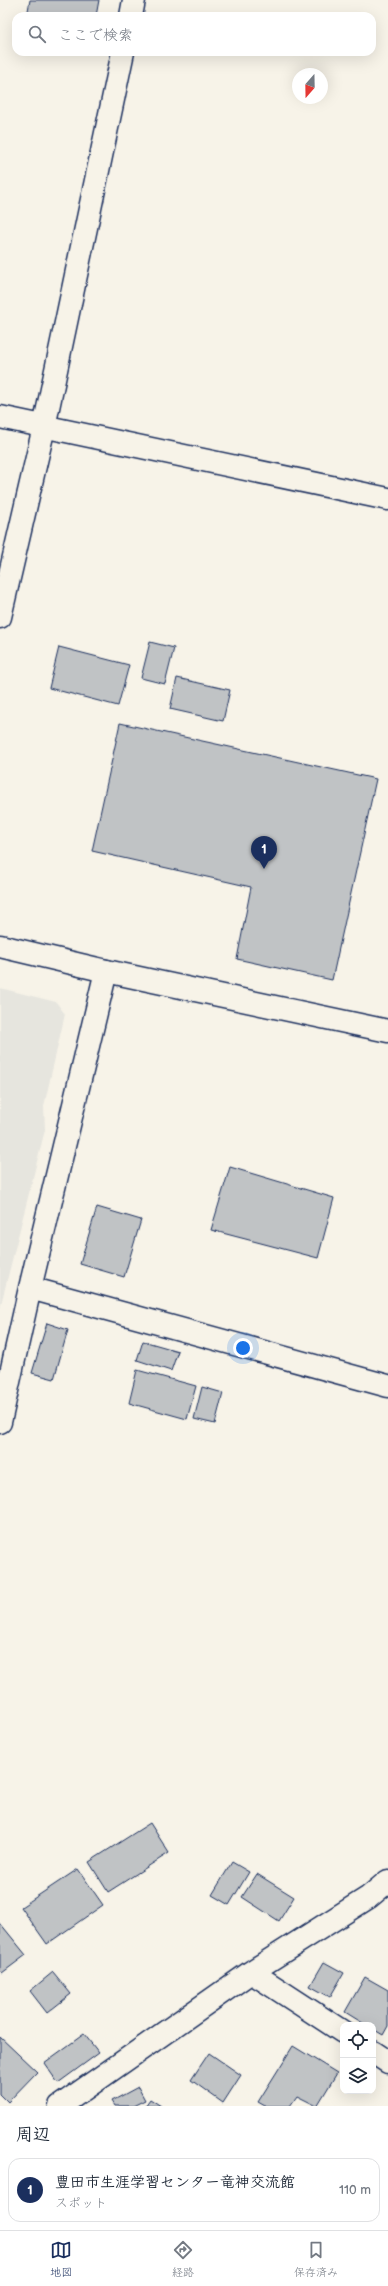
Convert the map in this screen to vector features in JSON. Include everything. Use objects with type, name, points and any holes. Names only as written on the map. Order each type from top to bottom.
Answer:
[{"type":"street","points":[[132,12],[134,0]]},
{"type":"street","points":[[0,617],[44,427],[122,56]]},
{"type":"street","points":[[0,417],[388,499]]},
{"type":"street","points":[[0,946],[106,971],[388,1031]]},
{"type":"street","points":[[0,1422],[30,1288],[106,971]]},
{"type":"street","points":[[30,1288],[388,1386]]},
{"type":"street","points":[[60,2106],[251,1972],[369,1897],[388,1880]]},
{"type":"street","points":[[251,1972],[340,2030]]},
{"type":"street","points":[[376,2054],[388,2062]]},
{"type":"shaded area","points":[[0,988],[56,1002],[65,1014],[44,1106],[45,1130],[0,1308]]},
{"type":"building","points":[[30,0],[99,0],[97,12],[28,12]]},
{"type":"building","points":[[150,642],[174,648],[165,684],[141,678]]},
{"type":"building","points":[[59,647],[129,665],[118,706],[49,688]]},
{"type":"building","points":[[177,678],[230,690],[223,721],[170,709]]},
{"type":"building","points":[[120,723],[376,779],[332,980],[237,959],[251,887],[92,851]]},
{"type":"building","points":[[230,1167],[334,1198],[318,1258],[211,1230]]},
{"type":"building","points":[[97,1207],[141,1220],[124,1277],[80,1264]]},
{"type":"building","points":[[47,1323],[68,1330],[54,1379],[32,1373]]},
{"type":"building","points":[[143,1341],[178,1351],[171,1371],[137,1360]]},
{"type":"building","points":[[137,1370],[196,1386],[187,1419],[129,1403]]},
{"type":"building","points":[[202,1387],[223,1393],[215,1424],[194,1419]]},
{"type":"building","points":[[150,1823],[169,1853],[108,1892],[89,1862]]},
{"type":"building","points":[[232,1862],[249,1872],[229,1905],[212,1895]]},
{"type":"building","points":[[78,1869],[103,1905],[47,1944],[21,1907]]},
{"type":"building","points":[[257,1874],[294,1897],[279,1921],[242,1897]]},
{"type":"building","points":[[0,1923],[26,1955],[2,1973],[0,1970]]},
{"type":"building","points":[[324,1962],[344,1973],[330,1997],[310,1986]]},
{"type":"building","points":[[53,1972],[71,1994],[47,2013],[30,1991]]},
{"type":"building","points":[[365,1977],[388,1990],[388,2026],[383,2035],[376,2031],[376,2022],[361,2022],[345,2012]]},
{"type":"building","points":[[84,2034],[99,2053],[58,2083],[44,2063]]},
{"type":"building","points":[[0,2037],[37,2072],[8,2102],[0,2094]]},
{"type":"building","points":[[293,2046],[337,2073],[317,2106],[297,2096],[290,2106],[265,2106],[258,2102]]},
{"type":"building","points":[[209,2053],[241,2075],[223,2103],[191,2080]]},
{"type":"building","points":[[138,2087],[145,2100],[133,2106],[115,2106],[112,2101]]},
{"type":"building","points":[[150,2099],[161,2106],[145,2106]]},
{"type":"place","name":"豊田市生涯学習センター竜神交流館","points":[[264,869]]}]
